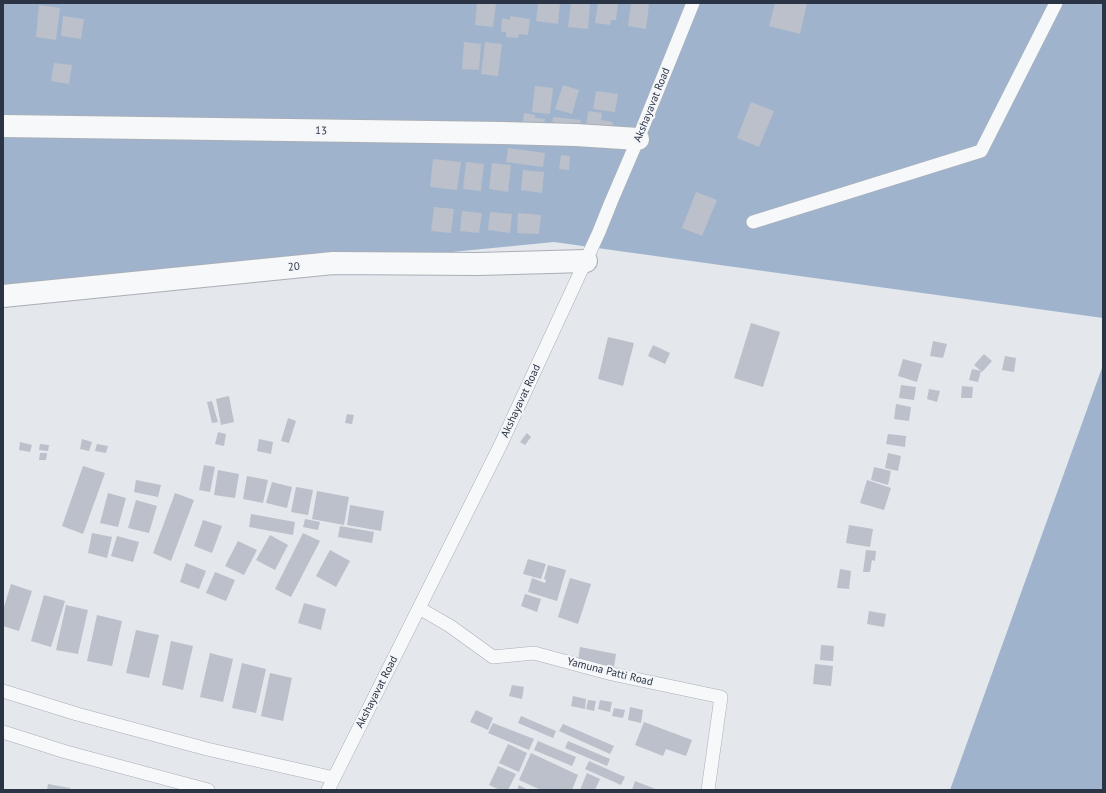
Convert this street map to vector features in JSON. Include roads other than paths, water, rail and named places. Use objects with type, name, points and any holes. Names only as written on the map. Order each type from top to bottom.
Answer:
[{"type":"street","name":"13","points":[[3,126],[502,134],[638,139]]},
{"type":"street","name":"20","points":[[3,296],[334,264],[478,264],[586,261]]},
{"type":"lane","name":"Akshayavat Road","points":[[328,790],[500,446],[600,232],[693,3]]},
{"type":"lane","points":[[753,222],[981,151],[1056,3]]},
{"type":"lane","name":"Yamuna Patti Road","points":[[419,608],[450,626],[492,657],[534,653],[612,674],[721,696],[708,790]]},
{"type":"lane","points":[[3,691],[77,714],[206,749],[334,778]]},
{"type":"lane","points":[[3,732],[66,752],[208,790]]},
{"type":"water","points":[[3,3],[1103,3],[1103,318],[554,242],[3,296]]},
{"type":"water","points":[[1103,365],[1103,790],[950,790]]}]
